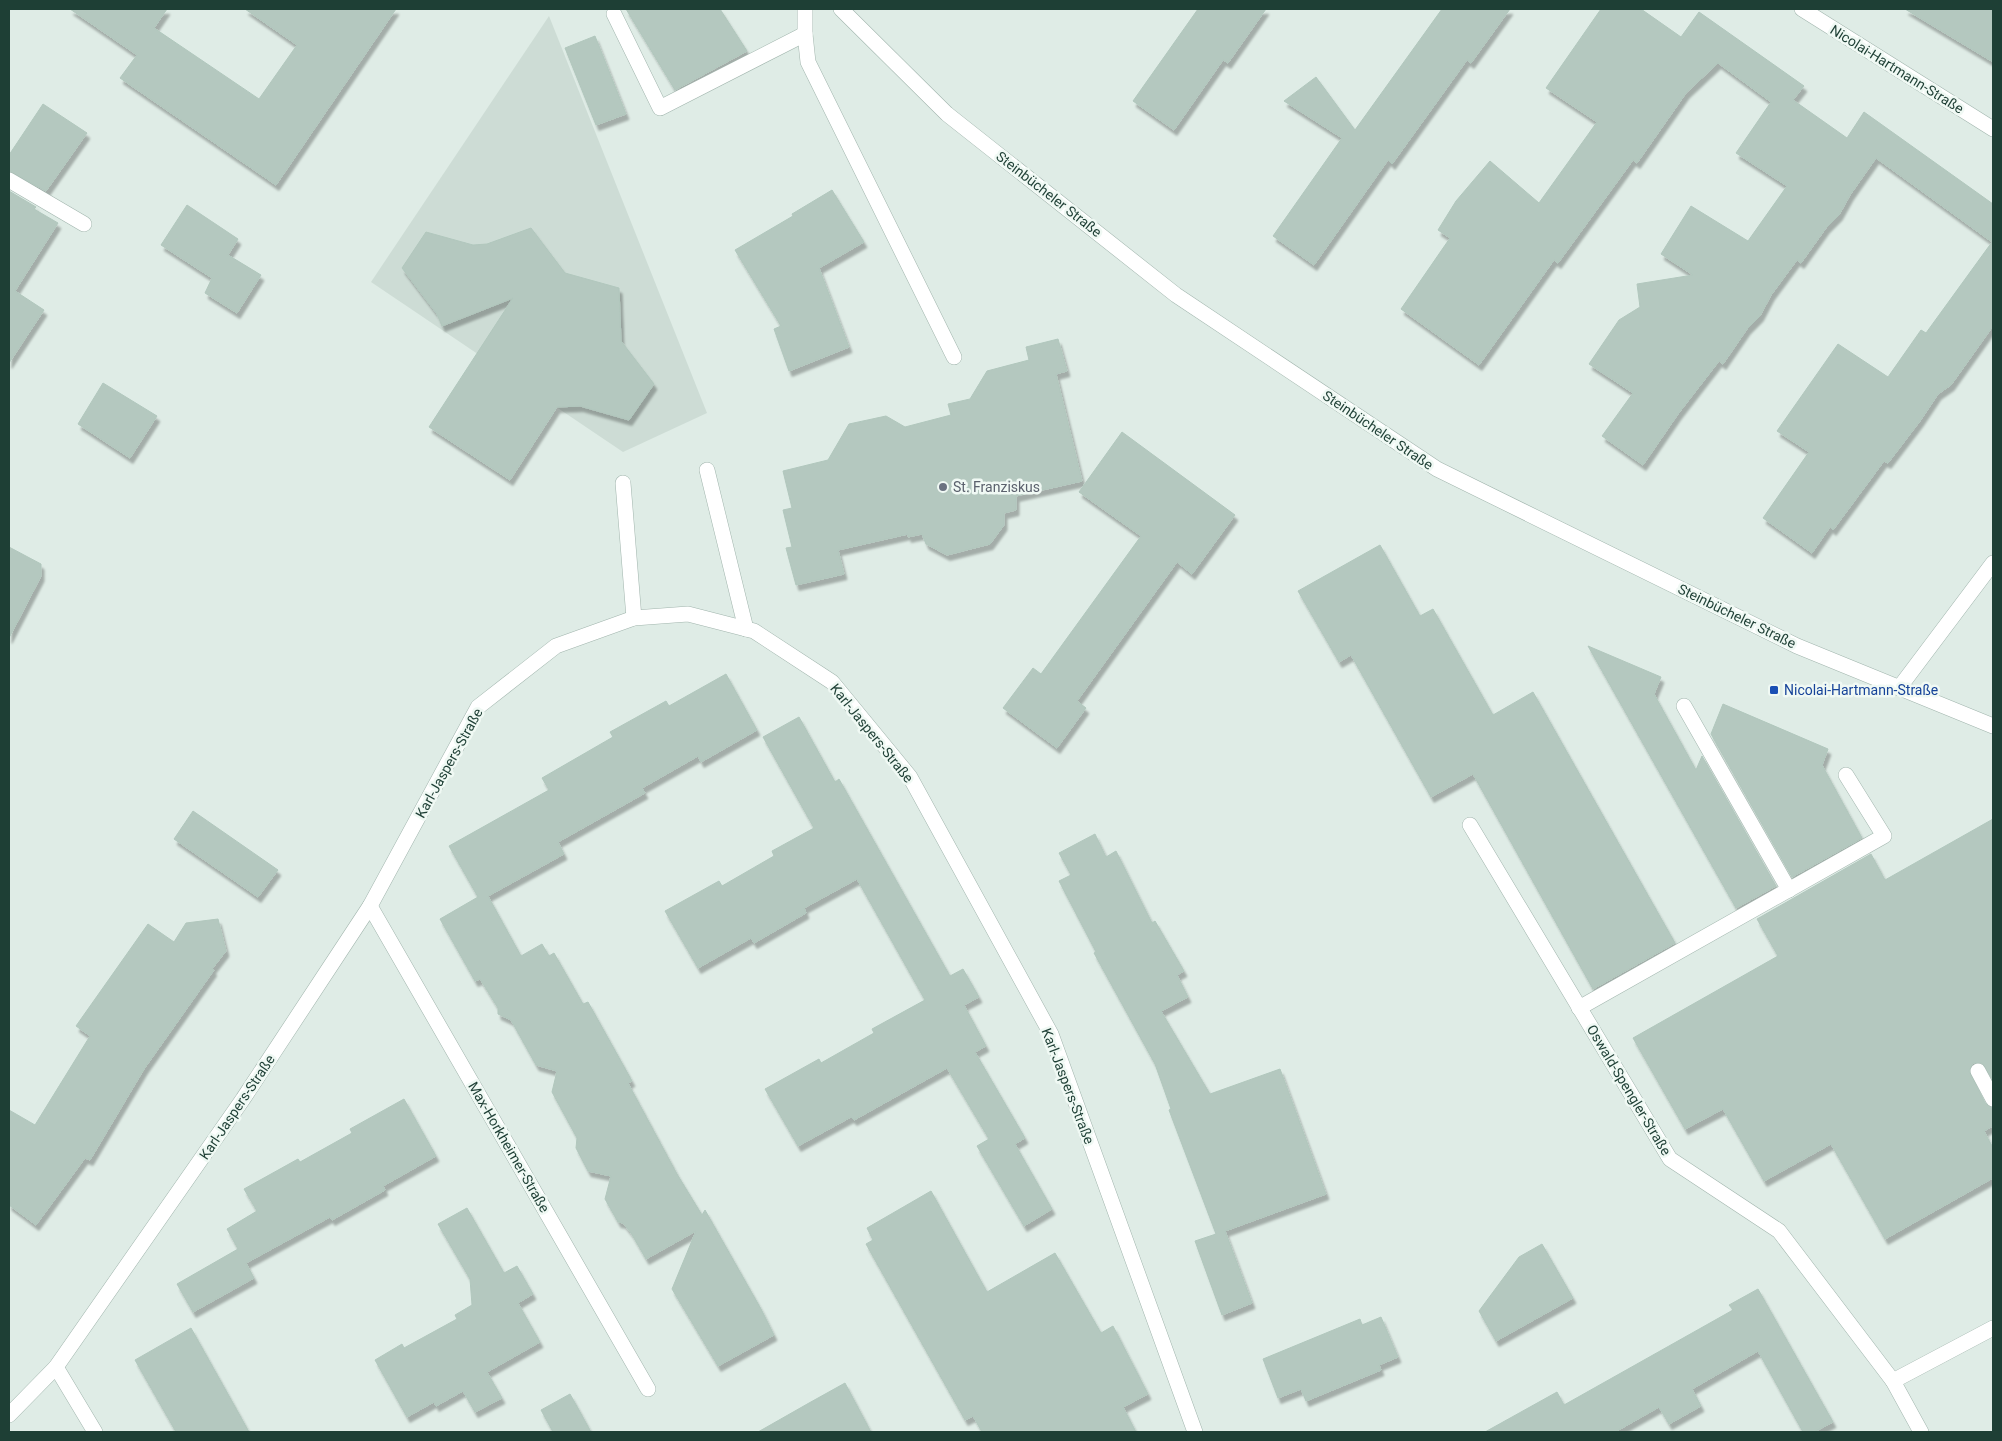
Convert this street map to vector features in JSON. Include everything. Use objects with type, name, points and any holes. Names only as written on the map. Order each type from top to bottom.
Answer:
[{"type":"street","points":[[805,9],[808,62],[954,357]]},
{"type":"street","name":"Steinbücheler Straße","points":[[841,9],[947,114],[1176,296],[1437,469],[1797,646],[1993,726]]},
{"type":"street","name":"Nicolai-Hartmann-Straße","points":[[1802,9],[1993,129]]},
{"type":"street","points":[[614,14],[660,108],[805,34]]},
{"type":"street","points":[[9,180],[84,224]]},
{"type":"street","points":[[706,470],[746,629]]},
{"type":"street","points":[[623,483],[634,618]]},
{"type":"street","points":[[1899,688],[1993,563]]},
{"type":"street","name":"Karl-Jaspers-Straße","points":[[9,1415],[56,1367],[238,1107],[370,906],[478,707],[556,646],[634,618],[688,614],[754,631],[832,682],[910,777],[1051,1034],[1196,1432]]},
{"type":"street","points":[[1684,706],[1789,890]]},
{"type":"street","points":[[1579,1008],[1884,836],[1846,775]]},
{"type":"street","name":"Oswald-Spengler-Straße","points":[[1470,825],[1670,1159],[1779,1231],[1893,1381],[1921,1432]]},
{"type":"street","name":"Max-Horkheimer-Straße","points":[[370,906],[648,1389]]},
{"type":"street","points":[[1978,1071],[1993,1099]]},
{"type":"street","points":[[1893,1381],[1993,1328]]},
{"type":"street","points":[[56,1367],[95,1432]]},
{"type":"shaded area","points":[[549,16],[707,413],[623,452],[371,282]]},
{"type":"building","points":[[70,9],[167,9],[154,28],[259,99],[297,45],[245,9],[396,9],[276,185],[120,78],[137,55]]},
{"type":"building","points":[[626,9],[720,9],[747,51],[675,90]]},
{"type":"building","points":[[1198,9],[1266,9],[1228,63],[1223,60],[1174,130],[1133,101]]},
{"type":"building","points":[[1442,9],[1510,9],[1471,63],[1467,60],[1392,164],[1388,160],[1314,265],[1273,236],[1342,138],[1284,101],[1316,77],[1355,130]]},
{"type":"building","points":[[1601,9],[1641,9],[1681,37],[1699,12],[1804,86],[1793,100],[1847,138],[1864,112],[1993,204],[1993,326],[1951,385],[1938,394],[1888,463],[1884,461],[1833,530],[1830,527],[1812,553],[1763,518],[1809,452],[1777,431],[1838,344],[1888,377],[1921,330],[1926,333],[1992,242],[1876,158],[1850,195],[1839,215],[1826,228],[1801,263],[1797,260],[1771,295],[1760,316],[1747,329],[1723,364],[1719,361],[1678,414],[1643,465],[1602,436],[1633,393],[1589,364],[1619,320],[1640,307],[1637,284],[1693,275],[1661,254],[1691,206],[1748,241],[1787,186],[1736,153],[1771,102],[1718,63],[1686,93],[1637,163],[1633,160],[1558,263],[1554,260],[1479,365],[1401,309],[1450,238],[1438,230],[1456,201],[1490,161],[1539,203],[1597,122],[1546,88]]},
{"type":"building","points":[[1905,9],[1993,9],[1993,62]]},
{"type":"building","points":[[595,36],[626,114],[596,125],[565,48]]},
{"type":"building","points":[[43,104],[87,133],[46,191],[9,171],[9,155]]},
{"type":"building","points":[[832,190],[864,242],[819,268],[849,347],[789,371],[774,329],[781,326],[735,250],[793,216],[792,214]]},
{"type":"building","points":[[9,191],[58,223],[15,291],[44,310],[9,363]]},
{"type":"building","points":[[187,205],[238,239],[228,255],[261,275],[237,313],[205,293],[212,278],[161,245]]},
{"type":"building","points":[[531,228],[565,273],[619,288],[621,341],[654,384],[629,420],[580,406],[557,407],[510,480],[429,427],[513,298],[442,326],[437,314],[402,268],[426,232],[473,245],[487,244]]},
{"type":"building","points":[[1058,339],[1067,371],[1056,374],[1082,481],[1016,496],[1016,510],[1004,513],[1004,525],[990,544],[947,555],[926,544],[922,534],[908,537],[908,534],[838,550],[844,574],[796,585],[786,548],[792,547],[783,510],[792,508],[783,471],[828,460],[849,424],[886,416],[905,427],[951,415],[948,404],[970,399],[987,371],[1029,360],[1026,347]]},
{"type":"building","points":[[103,383],[157,416],[130,458],[78,424]]},
{"type":"building","points":[[1122,432],[1235,515],[1192,574],[1177,562],[1077,701],[1086,708],[1057,748],[1003,708],[1033,668],[1041,674],[1141,536],[1079,492]]},
{"type":"building","points":[[1380,545],[1420,616],[1433,609],[1493,715],[1533,692],[1675,943],[1593,989],[1473,774],[1431,797],[1351,655],[1339,662],[1298,591]]},
{"type":"building","points":[[9,547],[41,564],[41,576],[9,638]]},
{"type":"building","points":[[1588,646],[1661,677],[1654,694],[1696,770],[1702,756],[1776,886],[1736,908]]},
{"type":"building","points":[[726,674],[757,730],[701,762],[698,756],[642,788],[645,793],[558,842],[564,854],[488,896],[521,956],[542,944],[549,956],[554,953],[583,1004],[588,1002],[632,1081],[628,1083],[677,1174],[702,1215],[705,1210],[774,1335],[718,1366],[672,1289],[696,1231],[646,1259],[631,1233],[623,1223],[618,1222],[605,1199],[611,1176],[588,1171],[576,1148],[577,1138],[552,1092],[557,1071],[536,1065],[511,1020],[498,1014],[498,1008],[480,979],[475,981],[440,919],[478,897],[449,846],[549,790],[542,778],[613,737],[610,732],[666,701],[669,706]]},
{"type":"building","points":[[1723,704],[1828,749],[1822,765],[1862,838],[1792,877],[1711,734]]},
{"type":"building","points":[[799,717],[835,782],[839,779],[950,976],[963,969],[979,997],[964,1005],[986,1046],[975,1052],[1025,1138],[1015,1144],[1052,1209],[1024,1226],[977,1146],[989,1139],[947,1068],[854,1120],[851,1117],[798,1146],[765,1089],[819,1059],[821,1063],[874,1033],[872,1029],[925,1000],[857,879],[804,908],[806,913],[754,943],[751,938],[698,968],[665,911],[719,881],[722,886],[774,856],[772,851],[814,828],[763,737]]},
{"type":"building","points":[[193,811],[278,870],[258,897],[174,839]]},
{"type":"building","points":[[1993,819],[1993,1080],[1982,1063],[1973,1063],[1969,1071],[1985,1103],[1993,1108],[1993,1126],[1984,1131],[1993,1148],[1993,1178],[1885,1239],[1831,1144],[1764,1181],[1723,1109],[1685,1129],[1633,1038],[1778,956],[1757,919],[1871,854],[1885,880]]},
{"type":"building","points":[[1095,834],[1106,857],[1116,851],[1152,923],[1155,921],[1184,971],[1177,975],[1188,997],[1161,1011],[1210,1094],[1280,1069],[1326,1194],[1225,1231],[1252,1303],[1222,1315],[1195,1241],[1216,1234],[1169,1110],[1171,1109],[1155,1064],[1094,953],[1096,952],[1059,881],[1071,875],[1059,853]]},
{"type":"building","points":[[218,919],[226,951],[144,1069],[90,1160],[85,1158],[36,1225],[9,1205],[9,1110],[35,1125],[90,1036],[76,1026],[148,924],[174,942],[186,923]]},
{"type":"building","points":[[404,1099],[436,1156],[383,1186],[385,1190],[332,1220],[330,1217],[246,1263],[254,1278],[193,1312],[177,1284],[238,1249],[227,1229],[257,1211],[244,1189],[298,1159],[300,1162],[352,1133],[350,1129]]},
{"type":"building","points":[[931,1191],[987,1292],[1055,1253],[1101,1333],[1113,1326],[1148,1394],[1123,1407],[1136,1432],[982,1432],[973,1416],[965,1420],[866,1244],[873,1240],[867,1228]]},
{"type":"building","points":[[467,1208],[504,1273],[517,1266],[533,1294],[518,1303],[540,1342],[487,1372],[502,1398],[475,1412],[463,1391],[436,1406],[434,1402],[407,1417],[375,1360],[402,1344],[404,1348],[457,1319],[455,1315],[472,1305],[470,1279],[438,1224]]},
{"type":"building","points":[[1542,1244],[1573,1298],[1496,1341],[1479,1311],[1519,1257]]},
{"type":"building","points":[[1758,1289],[1833,1422],[1814,1432],[1803,1432],[1758,1351],[1692,1389],[1701,1406],[1669,1424],[1659,1407],[1615,1432],[1485,1432],[1557,1392],[1564,1405],[1733,1310],[1729,1305]]},
{"type":"building","points":[[1381,1317],[1398,1357],[1379,1365],[1381,1370],[1306,1401],[1301,1389],[1278,1398],[1263,1359],[1360,1319],[1362,1325]]},
{"type":"building","points":[[191,1328],[249,1432],[176,1432],[135,1360]]},
{"type":"building","points":[[845,1383],[871,1432],[758,1432],[809,1403]]},
{"type":"building","points":[[570,1394],[591,1432],[553,1432],[541,1410]]},
{"type":"place","name":"St. Franziskus","points":[[943,487]]},
{"type":"place","name":"Nicolai-Hartmann-Straße","points":[[1774,690]]}]
